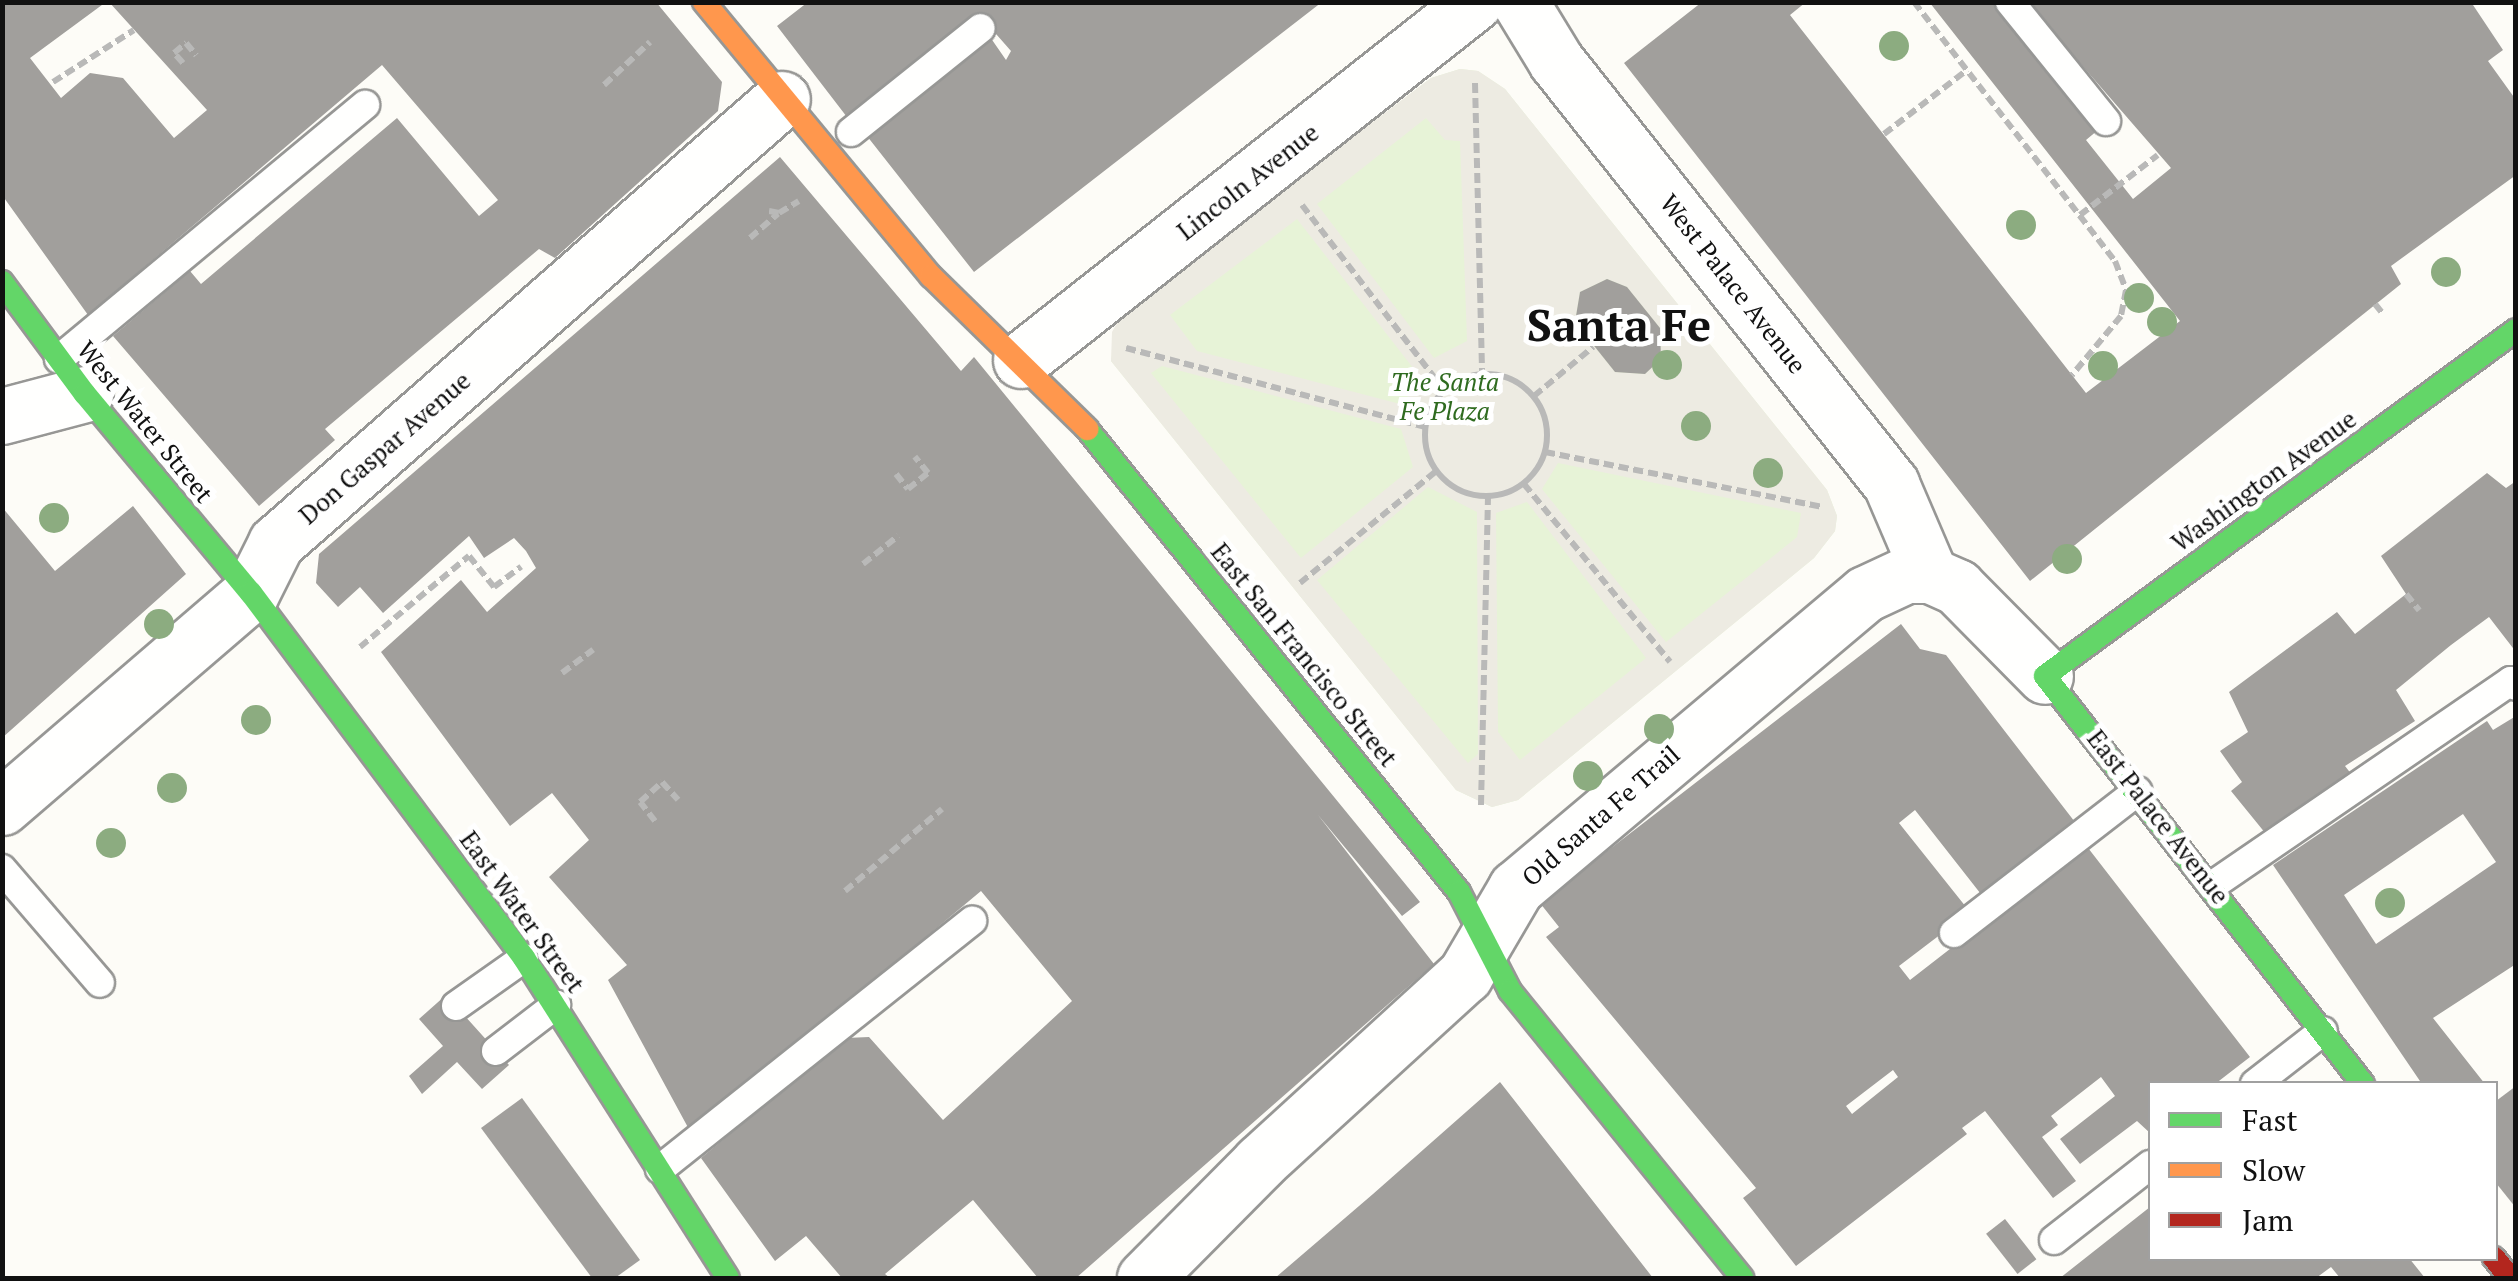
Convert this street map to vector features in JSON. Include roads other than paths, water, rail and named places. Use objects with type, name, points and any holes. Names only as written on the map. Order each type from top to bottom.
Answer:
[{"type":"street","name":"East San Francisco Street","points":[[704,2],[931,276],[1072,410],[1446,876],[1510,991],[1742,1278]]},
{"type":"street","name":"Lincoln Avenue","points":[[1021,360],[1475,2]]},
{"type":"street","name":"West Palace Avenue","points":[[1520,2],[1556,61],[1891,484],[1930,574]]},
{"type":"street","name":"Don Gaspar Avenue","points":[[2,806],[250,593],[276,543],[782,100]]},
{"type":"street","name":"West Water Street","points":[[2,282],[72,377],[250,593]]},
{"type":"street","name":"Washington Avenue","points":[[2046,676],[2516,330]]},
{"type":"street","points":[[2,416],[72,377]]},
{"type":"street","name":"East Palace Avenue","points":[[1930,574],[1957,587],[2046,676],[2213,885],[2360,1081]]},
{"type":"street","name":"Old Santa Fe Trail","points":[[1144,1278],[1260,1162],[1465,975],[1482,938],[1542,864],[1855,602],[1906,576],[1930,574]]},
{"type":"street","name":"East Water Street","points":[[250,593],[524,958],[728,1278]]},
{"type":"lane","points":[[2010,2],[2106,122]]},
{"type":"lane","points":[[851,132],[981,28]]},
{"type":"lane","points":[[72,377],[365,105]]},
{"type":"lane","points":[[2213,885],[2512,680],[2516,686]]},
{"type":"lane","points":[[1954,933],[2138,791]]},
{"type":"lane","points":[[2,869],[100,983]]},
{"type":"lane","points":[[660,1169],[972,921]]},
{"type":"lane","points":[[456,1006],[524,958]]},
{"type":"lane","points":[[496,1051],[556,1005]]},
{"type":"lane","points":[[2259,1081],[2323,1031]]},
{"type":"lane","points":[[2054,1240],[2148,1167]]},
{"type":"district","name":"Santa Fe","points":[[1619,325]]},
{"type":"park label","name":"The Santa Fe Plaza","points":[[1445,398]]}]
